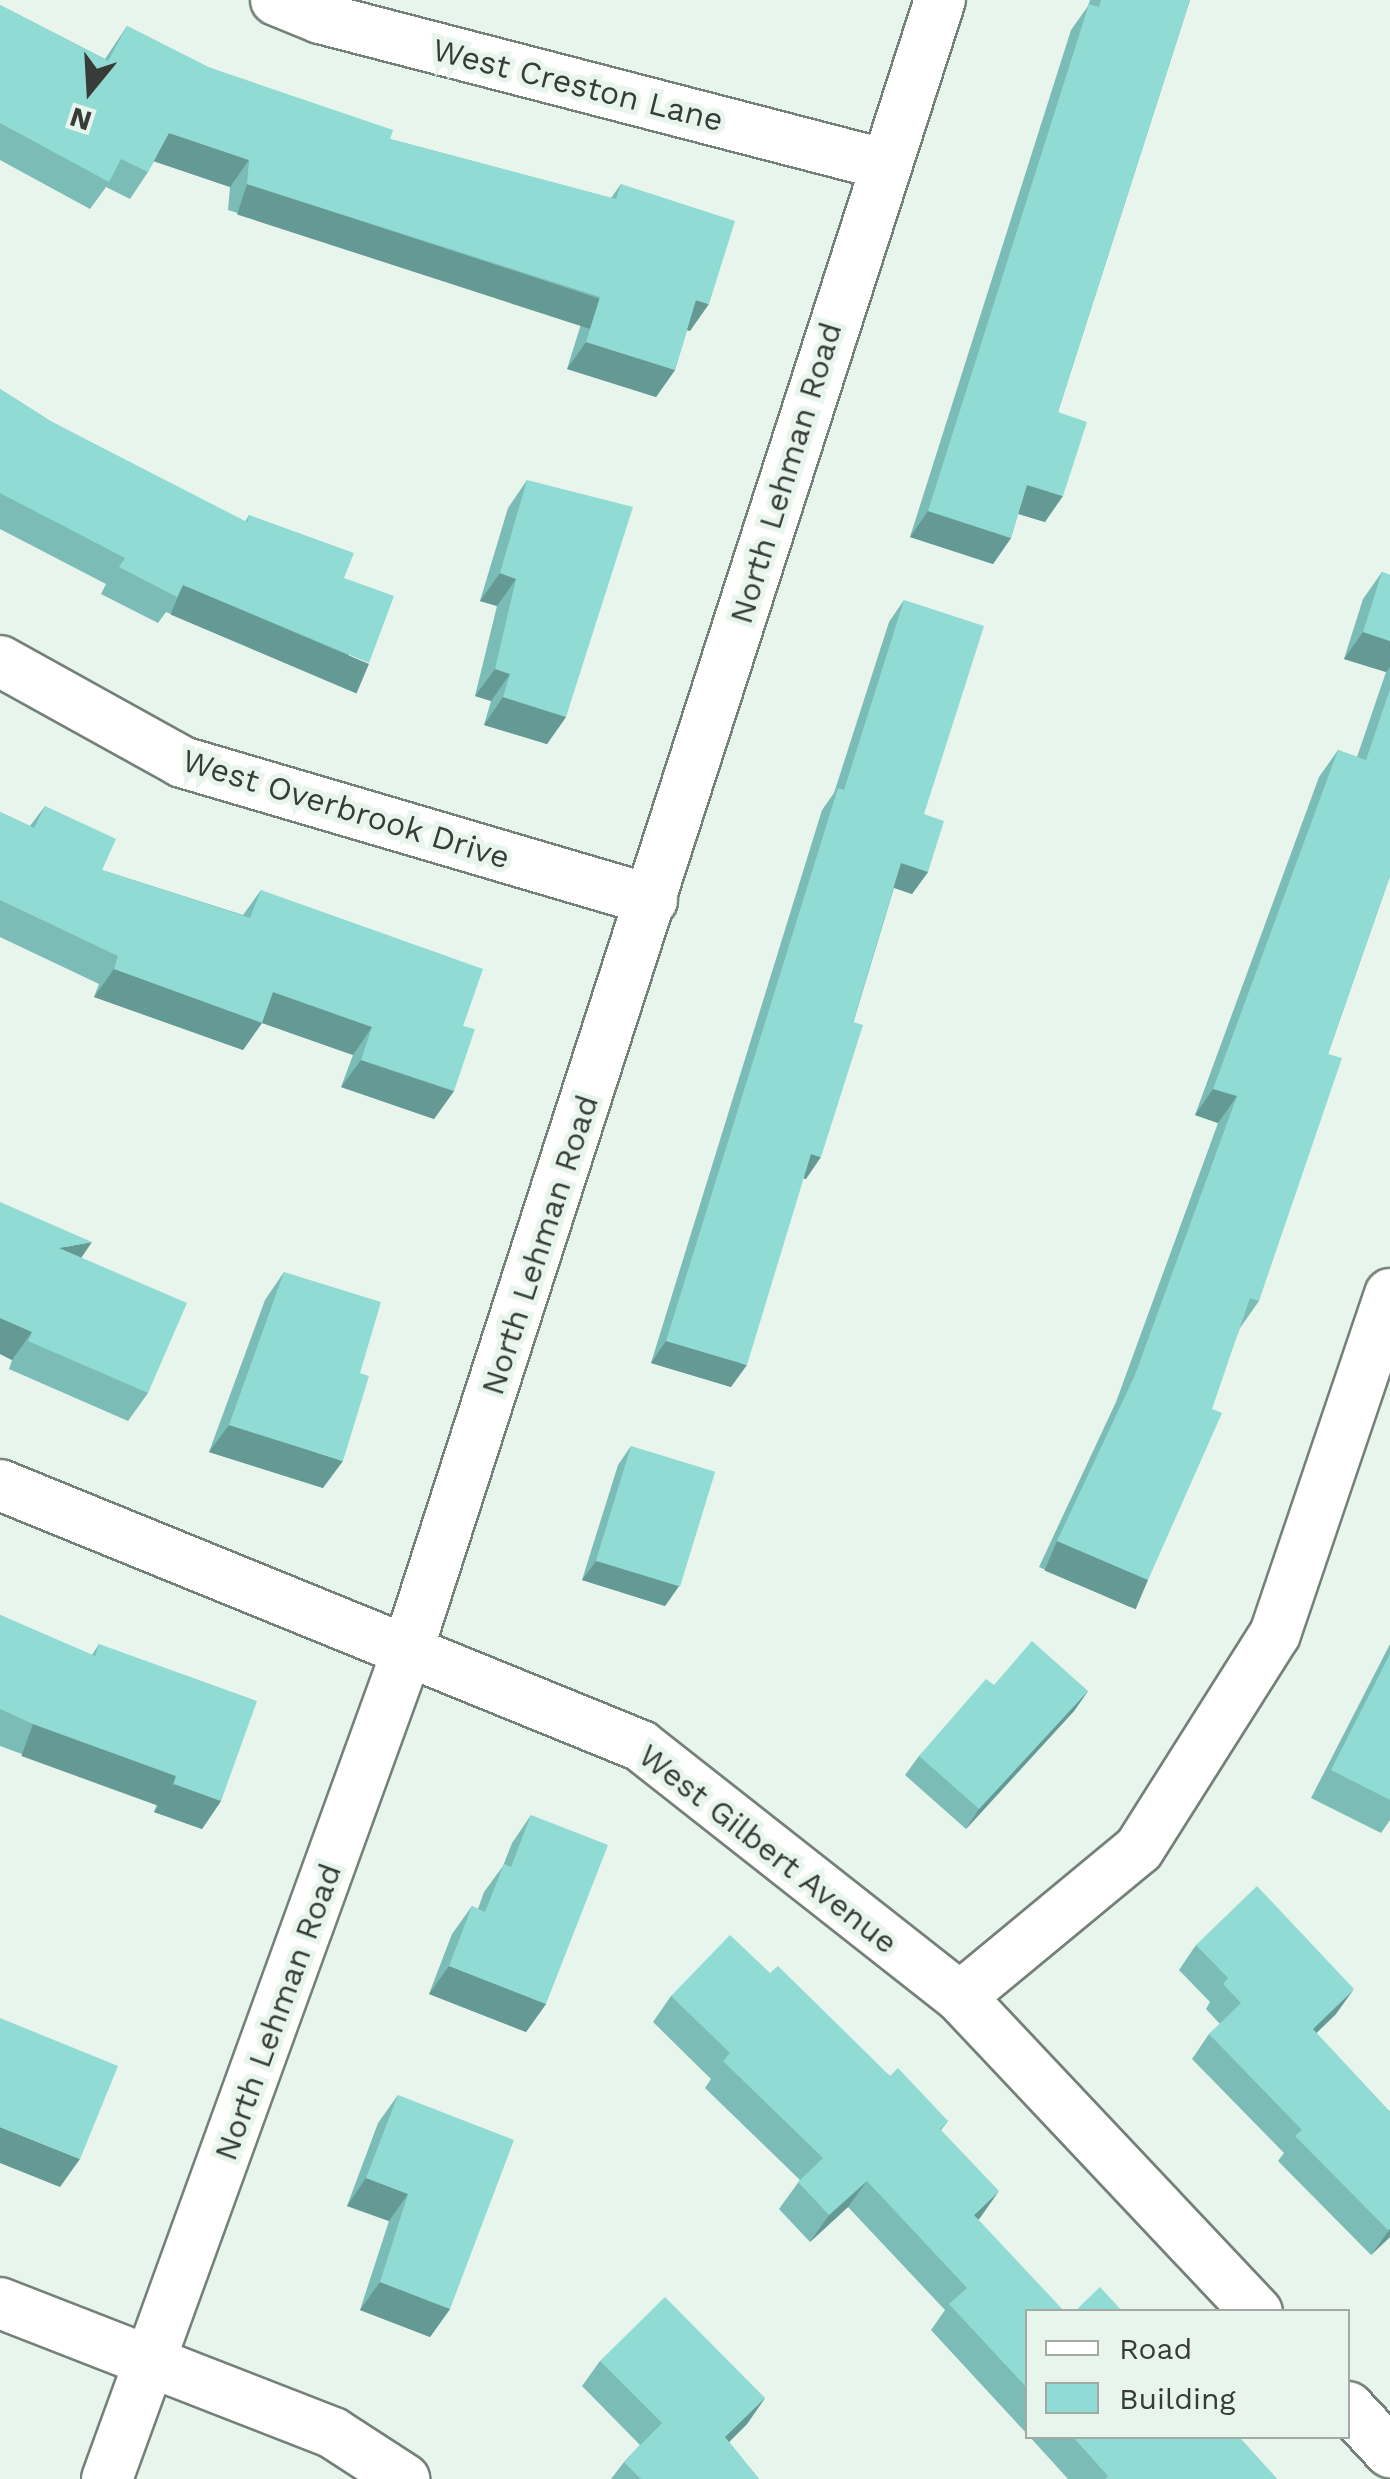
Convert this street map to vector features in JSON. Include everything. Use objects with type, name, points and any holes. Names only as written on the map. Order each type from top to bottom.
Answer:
[{"type":"street","name":"West Creston Lane","points":[[276,0],[320,18],[883,164]]},
{"type":"street","name":"North Lehman Road","points":[[108,2479],[407,1652],[652,900],[883,164],[940,0]]},
{"type":"street","name":"West Overbrook Drive","points":[[0,660],[182,762],[652,900]]},
{"type":"street","points":[[960,1997],[1139,1849],[1276,1634],[1390,1294]]},
{"type":"street","name":"West Gilbert Avenue","points":[[0,1485],[641,1746],[960,1997],[1254,2309]]},
{"type":"street","points":[[0,2303],[154,2360],[332,2433],[404,2479]]},
{"type":"street","points":[[1350,2409],[1390,2452]]},
{"type":"building","points":[[1101,0],[1190,0],[1058,412],[1087,422],[1063,496],[1027,485],[1011,538],[928,511],[1089,4],[1099,7]]},
{"type":"building","points":[[0,5],[108,61],[127,26],[208,67],[393,130],[390,139],[616,199],[621,184],[735,221],[709,304],[696,300],[675,370],[586,342],[600,297],[247,184],[249,160],[169,133],[148,172],[121,159],[109,182],[0,123]]},
{"type":"building","points":[[0,389],[52,422],[247,522],[249,515],[354,553],[344,578],[394,596],[369,663],[183,585],[177,597],[119,567],[125,558],[0,493]]},
{"type":"building","points":[[527,480],[633,507],[566,717],[503,697],[510,674],[495,669],[516,579],[500,573]]},
{"type":"building","points":[[1382,572],[1390,575],[1390,641],[1363,632]]},
{"type":"building","points":[[904,600],[984,626],[924,814],[944,821],[928,872],[901,863],[853,1022],[863,1025],[821,1157],[811,1154],[747,1365],[666,1341],[838,788],[844,790]]},
{"type":"building","points":[[1390,689],[1390,876],[1328,1054],[1342,1058],[1259,1301],[1250,1298],[1212,1409],[1222,1413],[1148,1580],[1057,1541],[1135,1375],[1237,1096],[1213,1089],[1338,750],[1366,760]]},
{"type":"building","points":[[45,806],[116,839],[102,870],[250,918],[261,890],[483,969],[463,1026],[475,1029],[454,1091],[361,1060],[372,1027],[273,992],[262,1023],[114,969],[118,956],[0,900],[0,812],[34,828]]},
{"type":"building","points":[[0,1202],[92,1242],[59,1248],[187,1303],[148,1393],[28,1341],[32,1332],[0,1318]]},
{"type":"building","points":[[284,1272],[381,1302],[360,1373],[369,1376],[343,1461],[229,1425]]},
{"type":"building","points":[[631,1446],[715,1472],[680,1586],[596,1561]]},
{"type":"building","points":[[0,1615],[95,1656],[99,1644],[257,1701],[221,1801],[174,1784],[176,1776],[0,1709]]},
{"type":"building","points":[[1032,1641],[1088,1691],[979,1809],[919,1756],[986,1679],[994,1685]]},
{"type":"building","points":[[1390,1654],[1390,1800],[1331,1770]]},
{"type":"building","points":[[531,1815],[608,1845],[546,2004],[449,1966],[472,1906],[485,1912],[504,1864],[511,1867]]},
{"type":"building","points":[[1257,1886],[1354,1989],[1313,2029],[1390,2112],[1388,2230],[1295,2136],[1302,2130],[1209,2034],[1241,2003],[1223,1984],[1228,1978],[1196,1945]]},
{"type":"building","points":[[730,1935],[770,1973],[778,1966],[890,2076],[898,2068],[948,2121],[940,2129],[999,2191],[974,2215],[1062,2309],[1025,2309],[1025,2386],[949,2304],[967,2288],[867,2181],[829,2215],[798,2182],[823,2158],[723,2061],[730,2053],[671,1996]]},
{"type":"building","points":[[0,2018],[118,2066],[80,2159],[0,2127]]},
{"type":"building","points":[[398,2095],[514,2140],[450,2309],[380,2282],[408,2194],[366,2178]]},
{"type":"building","points":[[1100,2287],[1120,2309],[1077,2309]]},
{"type":"building","points":[[665,2297],[765,2398],[725,2437],[759,2479],[641,2479],[624,2462],[662,2423],[600,2361]]},
{"type":"building","points":[[1075,2439],[1241,2439],[1277,2479],[1105,2479],[1108,2476]]}]
